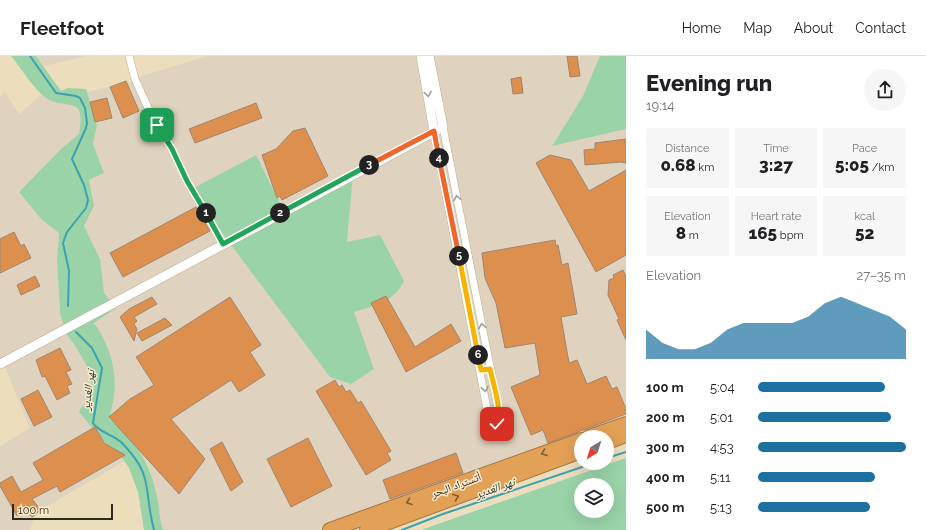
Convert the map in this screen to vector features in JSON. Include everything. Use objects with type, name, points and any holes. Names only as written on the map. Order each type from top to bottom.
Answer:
[{"type":"highway","points":[[609,430],[626,424]]},
{"type":"highway","points":[[614,439],[626,435]]},
{"type":"highway","name":"أتستراد البحر","points":[[330,530],[574,443]]},
{"type":"highway","name":"أتستراد البحر","points":[[367,530],[574,454]]},
{"type":"street","points":[[129,56],[135,79],[149,110],[172,149],[187,181],[223,244]]},
{"type":"street","points":[[421,56],[434,131],[481,370],[491,430],[499,419],[488,355],[429,56]]},
{"type":"street","points":[[0,364],[443,127]]},
{"type":"street","points":[[458,250],[467,249]]},
{"type":"street","points":[[478,357],[488,355]]},
{"type":"street","points":[[481,370],[490,369]]},
{"type":"shaded area","points":[[36,56],[87,56],[44,66]]},
{"type":"shaded area","points":[[207,56],[600,56],[583,96],[552,146],[626,129],[626,413],[589,430],[574,430],[574,437],[525,459],[319,530],[163,530],[159,519],[156,488],[149,468],[132,441],[109,419],[114,400],[114,369],[107,345],[94,323],[116,308],[104,293],[100,259],[84,226],[94,206],[89,180],[104,173],[93,144],[97,125],[87,92],[130,82],[142,76]],"holes":[[[256,155],[283,209],[347,242],[384,304],[353,312],[374,369],[190,190]]]},
{"type":"shaded area","points":[[5,92],[19,114],[42,94],[54,102],[71,104],[77,109],[82,118],[79,134],[62,148],[19,192],[41,219],[59,233],[57,259],[60,313],[66,333],[91,373],[92,408],[104,442],[116,451],[125,461],[37,512],[29,530],[0,530],[0,446],[30,428],[4,365],[0,367],[0,97]]},
{"type":"green space","points":[[11,56],[36,56],[61,91],[68,88],[86,89],[87,92],[97,125],[93,144],[104,173],[89,180],[94,206],[84,226],[100,259],[104,293],[116,308],[94,323],[107,345],[114,369],[114,394],[109,419],[134,444],[151,474],[155,485],[163,530],[144,530],[138,492],[129,468],[121,456],[104,442],[79,412],[82,406],[92,408],[91,373],[66,333],[60,313],[57,259],[59,233],[41,219],[19,192],[62,148],[79,134],[81,121],[80,113],[77,108],[72,105],[52,101],[40,93]]},
{"type":"green space","points":[[600,56],[626,56],[626,129],[552,146],[583,96]]},
{"type":"green space","points":[[256,155],[283,209],[353,173],[347,242],[380,235],[404,281],[395,294],[383,302],[354,312],[374,369],[351,384],[330,377],[190,190]]},
{"type":"green space","points":[[626,458],[626,530],[421,530],[592,470],[614,470],[614,462]]},
{"type":"building","points":[[567,56],[577,56],[580,76],[570,77]]},
{"type":"building","points":[[521,77],[523,93],[513,94],[511,79]]},
{"type":"building","points":[[126,81],[139,111],[123,118],[110,87]]},
{"type":"building","points":[[107,98],[112,118],[95,122],[90,102]]},
{"type":"building","points":[[256,103],[262,118],[195,143],[189,129]]},
{"type":"building","points":[[305,128],[328,176],[282,200],[280,196],[277,198],[262,155],[276,149],[293,131]]},
{"type":"building","points":[[626,139],[626,163],[621,162],[585,165],[584,150],[595,149],[595,143]]},
{"type":"building","points":[[550,155],[571,160],[589,191],[626,170],[626,255],[596,272],[536,163]]},
{"type":"building","points":[[196,207],[210,231],[123,277],[110,253]]},
{"type":"building","points":[[14,232],[21,246],[24,244],[31,258],[0,273],[0,239]]},
{"type":"building","points":[[555,240],[556,246],[558,245],[562,265],[568,263],[577,314],[561,317],[569,363],[577,360],[587,384],[606,376],[612,389],[617,387],[626,409],[626,414],[583,430],[574,430],[574,433],[548,443],[543,430],[531,435],[511,387],[540,375],[535,343],[505,348],[496,303],[485,278],[482,253]]},
{"type":"building","points":[[623,270],[626,276],[626,340],[617,320],[619,319],[608,295],[609,280],[614,278],[613,275]]},
{"type":"building","points":[[35,276],[40,286],[21,295],[17,285]]},
{"type":"building","points":[[386,296],[415,347],[451,324],[461,341],[406,372],[371,303]]},
{"type":"building","points":[[152,297],[157,304],[134,317],[137,321],[134,324],[137,329],[134,341],[120,317],[129,309]]},
{"type":"building","points":[[230,297],[261,345],[250,352],[265,375],[239,392],[231,380],[171,419],[205,459],[179,494],[109,417],[130,399],[154,385],[136,357]]},
{"type":"building","points":[[165,318],[172,325],[142,341],[137,333]]},
{"type":"building","points":[[60,348],[71,370],[66,372],[72,384],[67,386],[70,393],[57,400],[45,376],[42,377],[36,360]]},
{"type":"building","points":[[335,380],[339,387],[342,385],[346,392],[350,390],[358,403],[361,401],[391,451],[387,453],[391,460],[366,475],[316,391]]},
{"type":"building","points":[[38,390],[52,417],[34,426],[21,399]]},
{"type":"building","points":[[95,427],[104,443],[125,455],[60,492],[57,486],[32,499],[41,510],[32,517],[26,510],[17,516],[0,486],[0,483],[12,476],[21,492],[43,480],[33,463]]},
{"type":"building","points":[[308,438],[332,486],[291,507],[267,459]]},
{"type":"building","points":[[222,442],[243,482],[231,491],[210,449]]},
{"type":"building","points":[[456,453],[463,473],[390,499],[383,480]]},
{"type":"waterway","name":"نهر الغدير","points":[[30,56],[56,93],[80,98],[85,108],[87,123],[86,128],[72,159],[84,185],[88,200],[86,208],[67,232],[63,243],[69,271],[68,306]]},
{"type":"waterway","name":"نهر الغدير","points":[[76,332],[92,348],[102,368],[93,423],[95,426],[121,442],[139,464],[146,483],[154,530]]},
{"type":"waterway","name":"نهر الغدير","points":[[614,456],[626,452]]},
{"type":"waterway","name":"نهر الغدير","points":[[402,530],[443,514],[574,470]]},
{"type":"route","points":[[157,125],[172,149],[187,181],[223,244],[434,131],[481,370],[490,369],[499,412],[497,424]]}]
